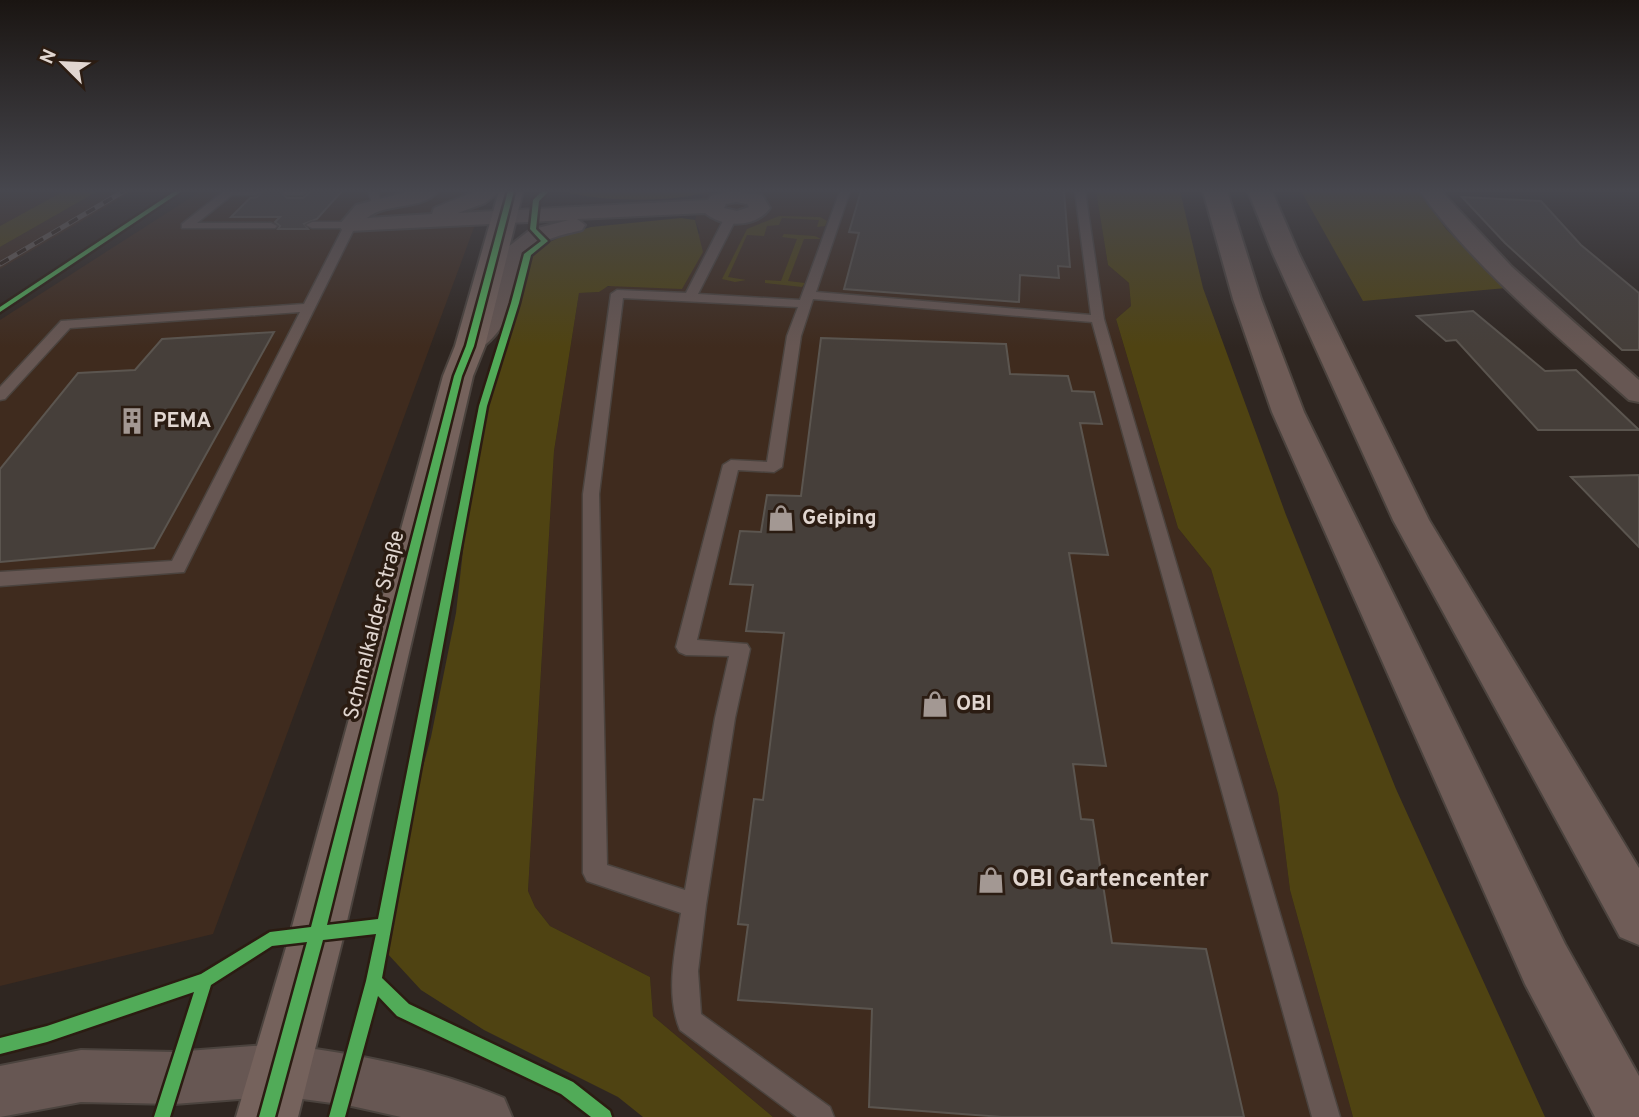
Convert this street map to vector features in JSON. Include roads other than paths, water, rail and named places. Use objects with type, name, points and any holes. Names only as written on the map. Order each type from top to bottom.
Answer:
[{"type":"highway","points":[[1230,243],[1247,299],[1288,412],[1545,964],[1628,1117]]},
{"type":"highway","points":[[1282,243],[1411,520],[1639,918]]},
{"type":"main road","name":"Schmalkalder Straße","points":[[274,1093],[458,376],[470,346],[493,243]]},
{"type":"street","points":[[470,346],[489,326],[504,303],[516,252],[527,243]]},
{"type":"street","points":[[1474,243],[1524,293],[1639,394]]},
{"type":"street","points":[[0,1092],[81,1076],[174,1078],[274,1093],[359,1081],[485,1117]]},
{"type":"lane","points":[[0,579],[178,567],[341,243]]},
{"type":"lane","points":[[690,298],[710,243]]},
{"type":"lane","points":[[820,1117],[689,1021],[685,971],[694,905],[725,718],[740,649],[686,648],[731,465],[774,467],[794,337],[828,243]]},
{"type":"lane","points":[[1087,243],[1098,319],[1326,1117]]},
{"type":"lane","points":[[694,905],[595,873],[591,509],[617,294],[809,300],[1098,319]]},
{"type":"lane","points":[[0,396],[65,324],[309,308]]},
{"type":"railway","points":[[0,264],[35,243]]},
{"type":"place","name":"PEMA","points":[[132,421]]},
{"type":"place","name":"Geiping","points":[[781,518]]},
{"type":"place","name":"OBI","points":[[935,704]]},
{"type":"place","name":"OBI Gartencenter","points":[[991,880]]}]
